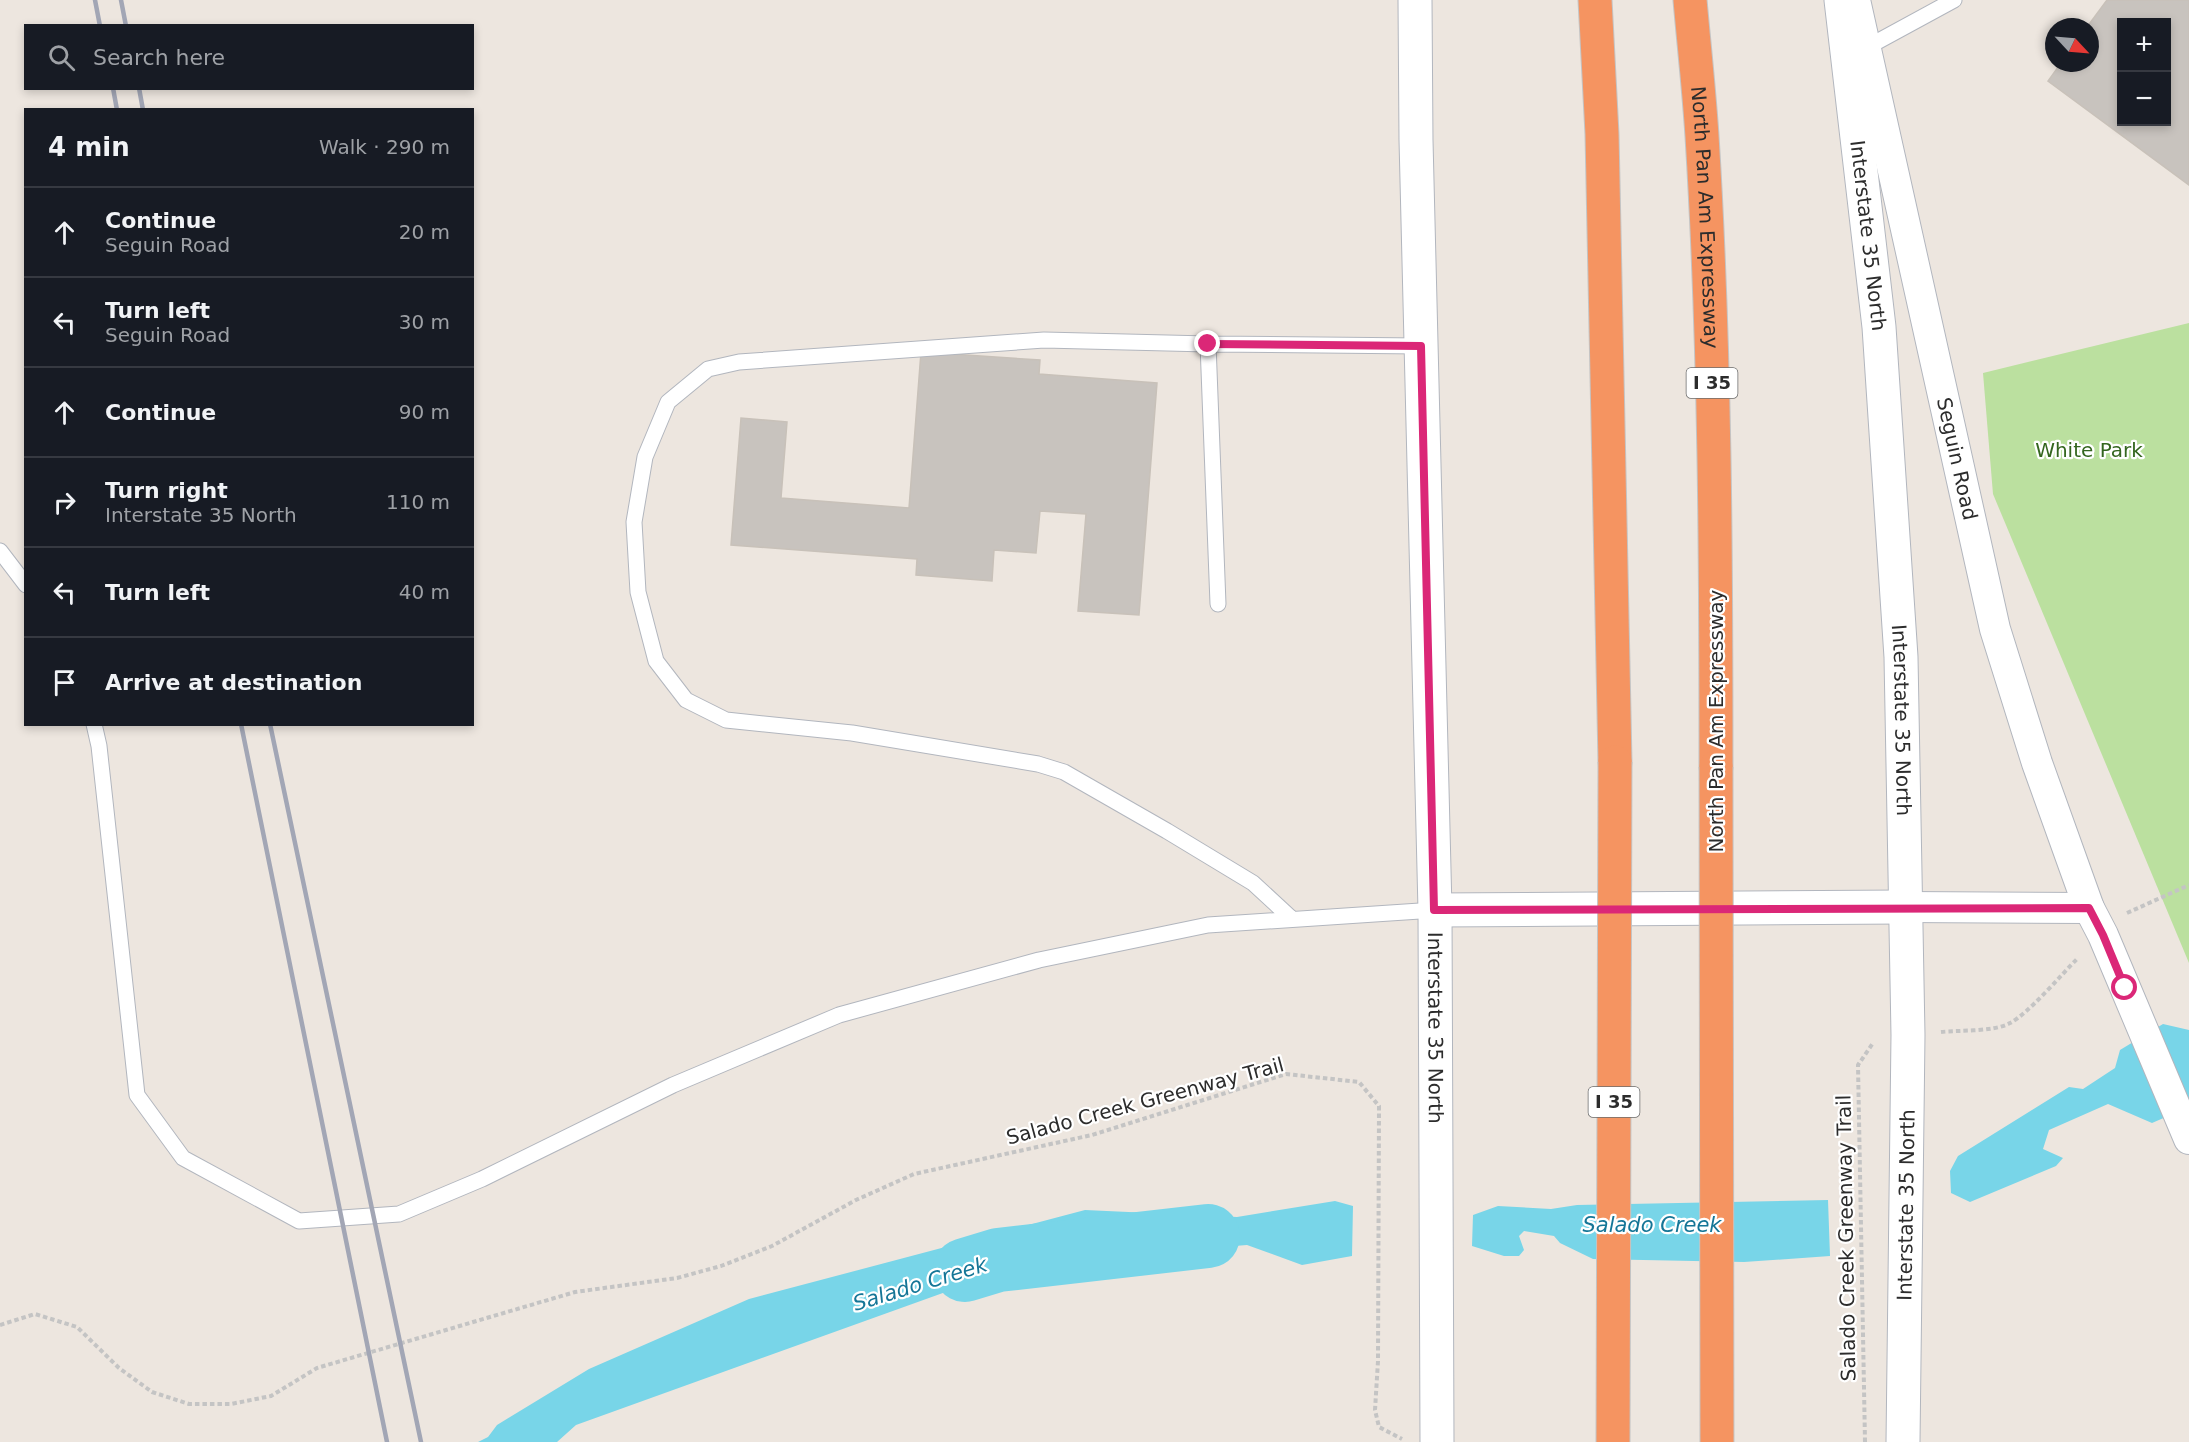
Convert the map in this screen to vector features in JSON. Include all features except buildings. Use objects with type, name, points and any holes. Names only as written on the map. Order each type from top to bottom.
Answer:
[{"type":"highway","points":[[1576,0],[1602,134]]},
{"type":"highway","name":"I 35","points":[[1595,0],[1602,134],[1615,762],[1613,1442]]},
{"type":"highway","name":"North Pan Am Expressway","points":[[1690,0],[1702,135],[1716,569],[1717,1442]]},
{"type":"main road","name":"Interstate 35 North","points":[[1415,0],[1434,910],[1421,1441]]},
{"type":"main road","name":"Interstate 35 North","points":[[1841,0],[1856,52],[1879,327],[1901,657],[1908,1035],[1903,1442]]},
{"type":"main road","points":[[1434,910],[1905,907]]},
{"type":"street","name":"Seguin Road","points":[[1855,0],[1856,52],[1995,629],[2037,763],[2089,908],[2103,935],[2189,1139]]},
{"type":"street","points":[[1905,907],[2089,908]]},
{"type":"lane","points":[[1856,52],[1954,0]]},
{"type":"lane","points":[[1292,919],[1253,883],[1064,772],[1038,764],[852,733],[726,720],[686,700],[656,661],[638,592],[634,522],[645,457],[668,402],[708,369],[739,362],[1044,340],[1421,346]]},
{"type":"lane","points":[[1208,344],[1218,604]]},
{"type":"lane","points":[[0,550],[24,582]]},
{"type":"lane","points":[[94,726],[99,746],[137,1095],[183,1158],[299,1221],[399,1214],[482,1179],[673,1084],[839,1015],[1050,958],[1208,925],[1434,910]]},
{"type":"path","points":[[2127,913],[2189,885]]},
{"type":"path","points":[[1933,1032],[2010,1024],[2021,1016],[2081,955]]},
{"type":"path","name":"Salado Creek Greenway Trail","points":[[1865,1442],[1858,1065],[1876,1038]]},
{"type":"path","name":"Salado Creek Greenway Trail","points":[[0,1325],[34,1314],[77,1327],[119,1368],[152,1392],[189,1404],[231,1404],[271,1396],[318,1368],[575,1292],[677,1278],[721,1266],[772,1246],[856,1200],[914,1174],[1092,1135],[1286,1074],[1359,1082],[1379,1106],[1378,1361],[1375,1410],[1379,1427],[1398,1438],[1421,1441]]},
{"type":"green space","name":"White Park","points":[[2189,323],[2189,963],[1993,494],[1983,373]]},
{"type":"water","points":[[2163,1024],[2189,1030],[2189,1107],[2152,1123],[2108,1104],[2049,1130],[2043,1149],[2063,1158],[2056,1166],[1970,1202],[1951,1193],[1950,1171],[1958,1156],[2069,1087],[2083,1089],[2115,1068],[2120,1050]]},
{"type":"water","points":[[1828,1200],[1830,1256],[1744,1262],[1593,1259],[1560,1243],[1554,1236],[1524,1231],[1519,1236],[1524,1250],[1519,1256],[1504,1256],[1472,1246],[1473,1215],[1498,1206],[1551,1209],[1577,1205]]},
{"type":"water","points":[[1335,1201],[1353,1206],[1352,1256],[1302,1265],[1247,1245],[1147,1253],[1093,1239],[576,1425],[557,1442],[478,1442],[488,1437],[497,1425],[589,1369],[749,1299],[1085,1210],[1237,1217]]},
{"type":"waterway","name":"Salado Creek","points":[[965,1270],[998,1260],[1208,1236]]},
{"type":"railway","points":[[95,0],[100,24]]},
{"type":"railway","points":[[121,0],[126,24]]},
{"type":"railway","points":[[113,90],[117,108]]},
{"type":"railway","points":[[139,90],[143,108]]},
{"type":"railway","points":[[241,726],[387,1442]]},
{"type":"railway","points":[[270,726],[421,1442]]},
{"type":"route","points":[[1208,344],[1421,346],[1434,910],[2089,908],[2125,988]]}]
